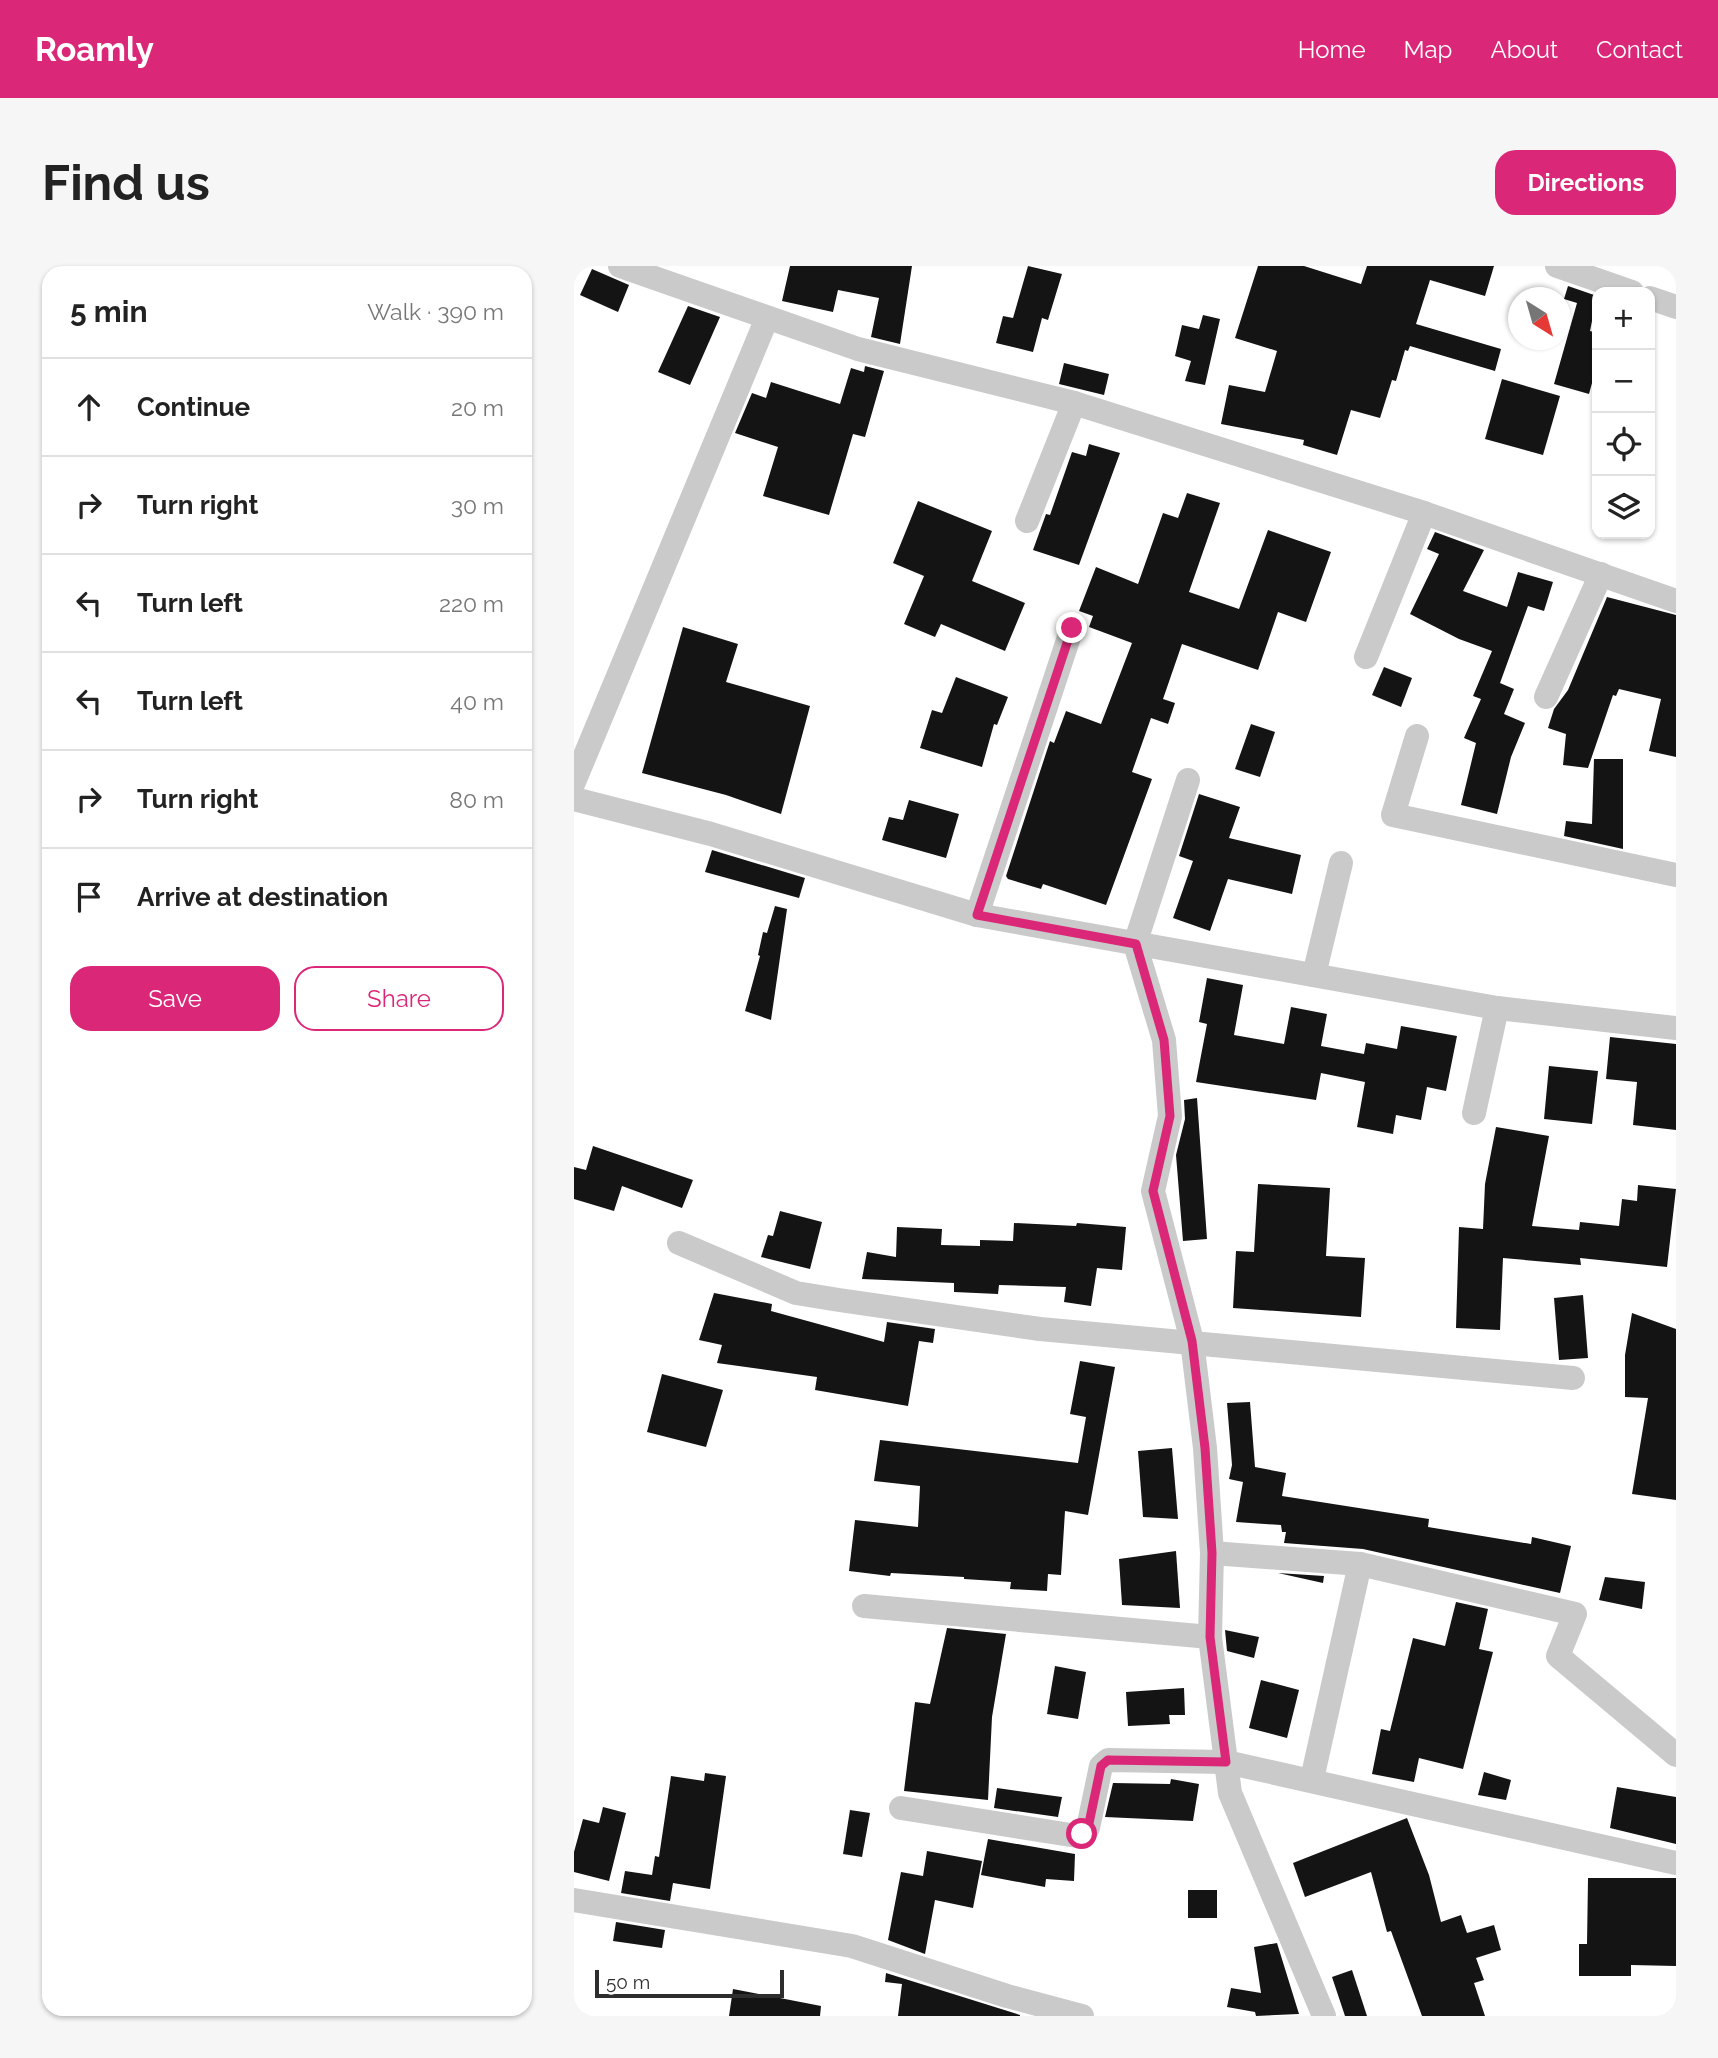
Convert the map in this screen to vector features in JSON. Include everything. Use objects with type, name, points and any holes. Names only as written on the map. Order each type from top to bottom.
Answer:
[{"type":"street","points":[[620,266],[858,349],[1074,403],[1424,513],[1676,600]]},
{"type":"street","points":[[1557,266],[1618,287]]},
{"type":"street","points":[[1655,300],[1676,307]]},
{"type":"street","points":[[574,782],[767,318]]},
{"type":"street","points":[[1027,521],[1074,403]]},
{"type":"street","points":[[1366,657],[1424,513]]},
{"type":"street","points":[[1546,696],[1601,574]]},
{"type":"street","points":[[977,915],[1072,628]]},
{"type":"street","points":[[1417,736],[1394,815],[1676,875]]},
{"type":"street","points":[[1188,780],[1136,944],[1164,1040],[1170,1116],[1153,1191],[1192,1341],[1205,1448],[1212,1553],[1210,1637],[1230,1793],[1324,2016]]},
{"type":"street","points":[[574,799],[711,834],[977,915],[1497,1007],[1676,1028]]},
{"type":"street","points":[[1314,975],[1340,863]]},
{"type":"street","points":[[1474,1113],[1497,1007]]},
{"type":"street","points":[[679,1242],[796,1293],[1040,1329],[1573,1378]]},
{"type":"street","points":[[1212,1553],[1360,1564],[1575,1614],[1558,1656],[1676,1755]]},
{"type":"street","points":[[1312,1779],[1360,1564]]},
{"type":"street","points":[[864,1606],[1210,1637]]},
{"type":"street","points":[[901,1808],[1077,1836],[1088,1828],[1101,1766],[1108,1760],[1226,1762],[1312,1779],[1676,1863]]},
{"type":"street","points":[[574,1900],[852,1946],[1006,1996],[1082,2016]]},
{"type":"building","points":[[790,266],[912,266],[900,344],[871,337],[879,298],[838,290],[833,312],[782,301]]},
{"type":"building","points":[[1028,266],[1062,274],[1048,320],[1042,318],[1033,352],[996,343],[1003,316],[1013,318]]},
{"type":"building","points":[[1258,266],[1304,266],[1361,284],[1367,266],[1494,266],[1485,296],[1430,280],[1416,324],[1501,349],[1495,371],[1410,346],[1408,351],[1405,350],[1396,381],[1392,380],[1380,418],[1351,410],[1337,455],[1303,445],[1304,440],[1221,424],[1229,385],[1265,392],[1277,351],[1235,338]]},
{"type":"building","points":[[592,269],[629,285],[618,312],[580,295]]},
{"type":"building","points":[[1571,287],[1592,294],[1592,383],[1589,394],[1554,384],[1564,350],[1571,350],[1571,324],[1577,303],[1571,301]]},
{"type":"building","points":[[688,306],[720,317],[690,385],[658,372]]},
{"type":"building","points":[[1203,315],[1220,319],[1205,385],[1185,381],[1191,361],[1175,356],[1182,325],[1199,329]]},
{"type":"building","points":[[1064,363],[1109,374],[1104,395],[1059,384]]},
{"type":"building","points":[[865,366],[884,371],[865,437],[853,434],[829,515],[763,496],[778,447],[735,433],[752,393],[766,398],[771,382],[840,404],[851,368],[864,372]]},
{"type":"building","points":[[1502,379],[1560,396],[1543,455],[1485,439]]},
{"type":"building","points":[[1089,444],[1120,453],[1079,565],[1033,550],[1046,514],[1050,515],[1072,452],[1086,456]]},
{"type":"building","points":[[1187,493],[1220,503],[1189,592],[1239,609],[1268,530],[1331,552],[1306,622],[1278,612],[1258,670],[1182,644],[1163,699],[1175,703],[1168,724],[1151,718],[1132,772],[1152,779],[1106,905],[1043,884],[1041,889],[1008,879],[1006,876],[1050,741],[1054,743],[1066,711],[1101,724],[1132,643],[1089,627],[1093,616],[1079,611],[1096,567],[1138,584],[1163,513],[1178,518]]},
{"type":"building","points":[[918,501],[992,531],[972,581],[1025,603],[1005,651],[941,624],[935,637],[904,624],[924,576],[893,563]]},
{"type":"building","points":[[1435,532],[1484,550],[1463,591],[1507,607],[1518,572],[1553,582],[1544,611],[1528,606],[1500,683],[1514,689],[1504,714],[1525,723],[1511,757],[1497,814],[1461,805],[1476,743],[1464,738],[1481,699],[1473,696],[1492,651],[1459,639],[1410,614],[1439,554],[1427,549]]},
{"type":"building","points":[[1607,597],[1676,615],[1676,757],[1649,751],[1661,699],[1619,689],[1616,696],[1613,695],[1588,768],[1563,765],[1566,734],[1548,728],[1554,709],[1568,690]]},
{"type":"building","points":[[683,627],[738,644],[726,682],[810,706],[781,814],[726,795],[642,773]]},
{"type":"building","points":[[1384,667],[1412,678],[1401,707],[1372,695]]},
{"type":"building","points":[[956,677],[1008,697],[997,725],[994,724],[982,767],[920,748],[932,710],[942,713]]},
{"type":"building","points":[[1251,724],[1275,732],[1260,777],[1235,769]]},
{"type":"building","points":[[1594,759],[1623,759],[1623,849],[1564,836],[1566,821],[1592,824]]},
{"type":"building","points":[[1199,794],[1240,807],[1229,838],[1301,855],[1292,894],[1228,879],[1210,931],[1173,918],[1193,861],[1179,856]]},
{"type":"building","points":[[909,800],[959,814],[946,858],[882,840],[889,817],[903,820]]},
{"type":"building","points":[[712,850],[805,878],[799,898],[705,872]]},
{"type":"building","points":[[775,906],[787,909],[771,1020],[745,1011],[760,956],[758,955],[763,932],[767,933]]},
{"type":"building","points":[[1207,978],[1243,985],[1234,1035],[1284,1044],[1291,1007],[1327,1014],[1321,1046],[1364,1054],[1366,1043],[1397,1049],[1401,1026],[1457,1036],[1446,1091],[1427,1087],[1421,1120],[1396,1115],[1393,1134],[1357,1127],[1365,1082],[1321,1073],[1316,1100],[1196,1082],[1207,1024],[1199,1022]]},
{"type":"building","points":[[1610,1037],[1676,1044],[1676,1130],[1633,1125],[1637,1082],[1606,1079]]},
{"type":"building","points":[[1549,1066],[1598,1071],[1592,1124],[1544,1119]]},
{"type":"building","points":[[1197,1098],[1207,1239],[1183,1241],[1176,1155],[1185,1119],[1184,1100]]},
{"type":"building","points":[[1496,1127],[1549,1136],[1532,1226],[1579,1230],[1580,1222],[1619,1226],[1622,1199],[1637,1201],[1638,1185],[1676,1189],[1667,1267],[1580,1258],[1581,1265],[1503,1258],[1500,1330],[1456,1328],[1459,1227],[1483,1229],[1485,1184]]},
{"type":"building","points":[[593,1146],[693,1180],[682,1208],[622,1186],[614,1211],[574,1199],[574,1167],[586,1170]]},
{"type":"building","points":[[1258,1184],[1330,1188],[1326,1256],[1365,1258],[1361,1317],[1233,1308],[1236,1251],[1254,1252]]},
{"type":"building","points":[[780,1211],[822,1222],[810,1269],[761,1257],[768,1235],[773,1236]]},
{"type":"building","points":[[1014,1223],[1076,1226],[1077,1223],[1126,1227],[1122,1270],[1097,1268],[1091,1306],[1064,1302],[1066,1287],[999,1285],[998,1294],[954,1292],[954,1283],[862,1279],[867,1252],[896,1257],[897,1227],[942,1229],[941,1245],[980,1246],[980,1240],[1013,1241]]},
{"type":"building","points":[[714,1293],[772,1304],[771,1311],[884,1342],[887,1322],[935,1329],[933,1343],[919,1341],[908,1406],[815,1390],[817,1377],[717,1363],[722,1345],[699,1340]]},
{"type":"building","points":[[1583,1295],[1588,1358],[1559,1360],[1554,1298]]},
{"type":"building","points":[[1632,1313],[1676,1329],[1676,1500],[1632,1494],[1648,1398],[1625,1397],[1625,1355]]},
{"type":"building","points":[[1080,1361],[1115,1367],[1088,1515],[1065,1511],[1061,1575],[1048,1574],[1047,1591],[1010,1589],[1011,1582],[964,1577],[891,1573],[890,1576],[849,1571],[855,1520],[918,1527],[920,1486],[874,1481],[880,1440],[1078,1463],[1086,1417],[1070,1414]]},
{"type":"building","points":[[662,1374],[723,1390],[706,1447],[647,1432]]},
{"type":"building","points":[[1250,1402],[1255,1467],[1286,1473],[1282,1496],[1429,1519],[1428,1527],[1531,1544],[1532,1537],[1571,1546],[1560,1593],[1363,1549],[1284,1543],[1286,1532],[1282,1532],[1281,1525],[1236,1522],[1243,1482],[1229,1479],[1232,1465],[1227,1403]]},
{"type":"building","points":[[1172,1448],[1178,1519],[1143,1517],[1138,1451]]},
{"type":"building","points":[[1176,1551],[1180,1608],[1122,1605],[1119,1559]]},
{"type":"building","points":[[1278,1573],[1324,1576],[1323,1583]]},
{"type":"building","points":[[1605,1577],[1645,1582],[1642,1609],[1599,1600]]},
{"type":"building","points":[[1456,1602],[1488,1609],[1479,1649],[1493,1652],[1463,1769],[1419,1758],[1414,1782],[1372,1774],[1381,1729],[1390,1731],[1413,1638],[1445,1646]]},
{"type":"building","points":[[947,1628],[1006,1634],[992,1717],[988,1800],[904,1791],[915,1702],[930,1704]]},
{"type":"building","points":[[1225,1630],[1259,1637],[1254,1658],[1227,1651]]},
{"type":"building","points":[[1055,1666],[1086,1672],[1078,1719],[1047,1714]]},
{"type":"building","points":[[1261,1680],[1299,1690],[1287,1738],[1249,1728]]},
{"type":"building","points":[[1184,1688],[1185,1715],[1169,1715],[1170,1724],[1128,1726],[1126,1692]]},
{"type":"building","points":[[1484,1772],[1511,1780],[1506,1800],[1478,1795]]},
{"type":"building","points":[[705,1773],[726,1776],[710,1889],[673,1883],[670,1901],[621,1893],[625,1871],[652,1875],[655,1856],[659,1857],[671,1776],[704,1781]]},
{"type":"building","points":[[1171,1779],[1199,1784],[1193,1821],[1105,1817],[1113,1783],[1170,1784]]},
{"type":"building","points":[[1617,1787],[1676,1797],[1676,1844],[1610,1828]]},
{"type":"building","points":[[997,1788],[1062,1797],[1058,1817],[994,1808]]},
{"type":"building","points":[[603,1807],[626,1813],[609,1881],[574,1872],[574,1852],[583,1819],[599,1823]]},
{"type":"building","points":[[850,1810],[870,1813],[862,1857],[843,1854]]},
{"type":"building","points":[[1407,1818],[1429,1875],[1441,1922],[1461,1915],[1467,1933],[1494,1925],[1501,1950],[1476,1958],[1484,1980],[1474,1983],[1485,2016],[1422,2016],[1391,1931],[1387,1932],[1371,1872],[1305,1897],[1293,1863]]},
{"type":"building","points":[[988,1839],[1075,1854],[1074,1881],[1046,1879],[1045,1887],[981,1875]]},
{"type":"building","points":[[927,1851],[982,1861],[973,1908],[935,1900],[925,1954],[888,1940],[901,1872],[923,1876]]},
{"type":"building","points":[[1588,1878],[1676,1878],[1676,1966],[1631,1965],[1631,1976],[1579,1976],[1579,1944],[1587,1944]]},
{"type":"building","points":[[1188,1890],[1217,1890],[1217,1918],[1188,1918]]},
{"type":"building","points":[[616,1922],[665,1930],[662,1948],[613,1941]]},
{"type":"building","points":[[1277,1943],[1299,2014],[1256,2016],[1255,2012],[1227,2007],[1231,1988],[1261,1993],[1254,1947]]},
{"type":"building","points":[[1352,1970],[1367,2016],[1345,2016],[1332,1977]]},
{"type":"building","points":[[886,1973],[1020,2016],[898,2016],[902,1984],[885,1982]]},
{"type":"building","points":[[733,1989],[821,2006],[820,2016],[729,2016]]},
{"type":"route","points":[[1072,628],[977,915],[1136,944],[1164,1040],[1170,1116],[1153,1191],[1192,1341],[1205,1448],[1212,1553],[1210,1637],[1226,1762],[1116,1758],[1108,1760],[1101,1766],[1088,1828],[1082,1834]]}]
